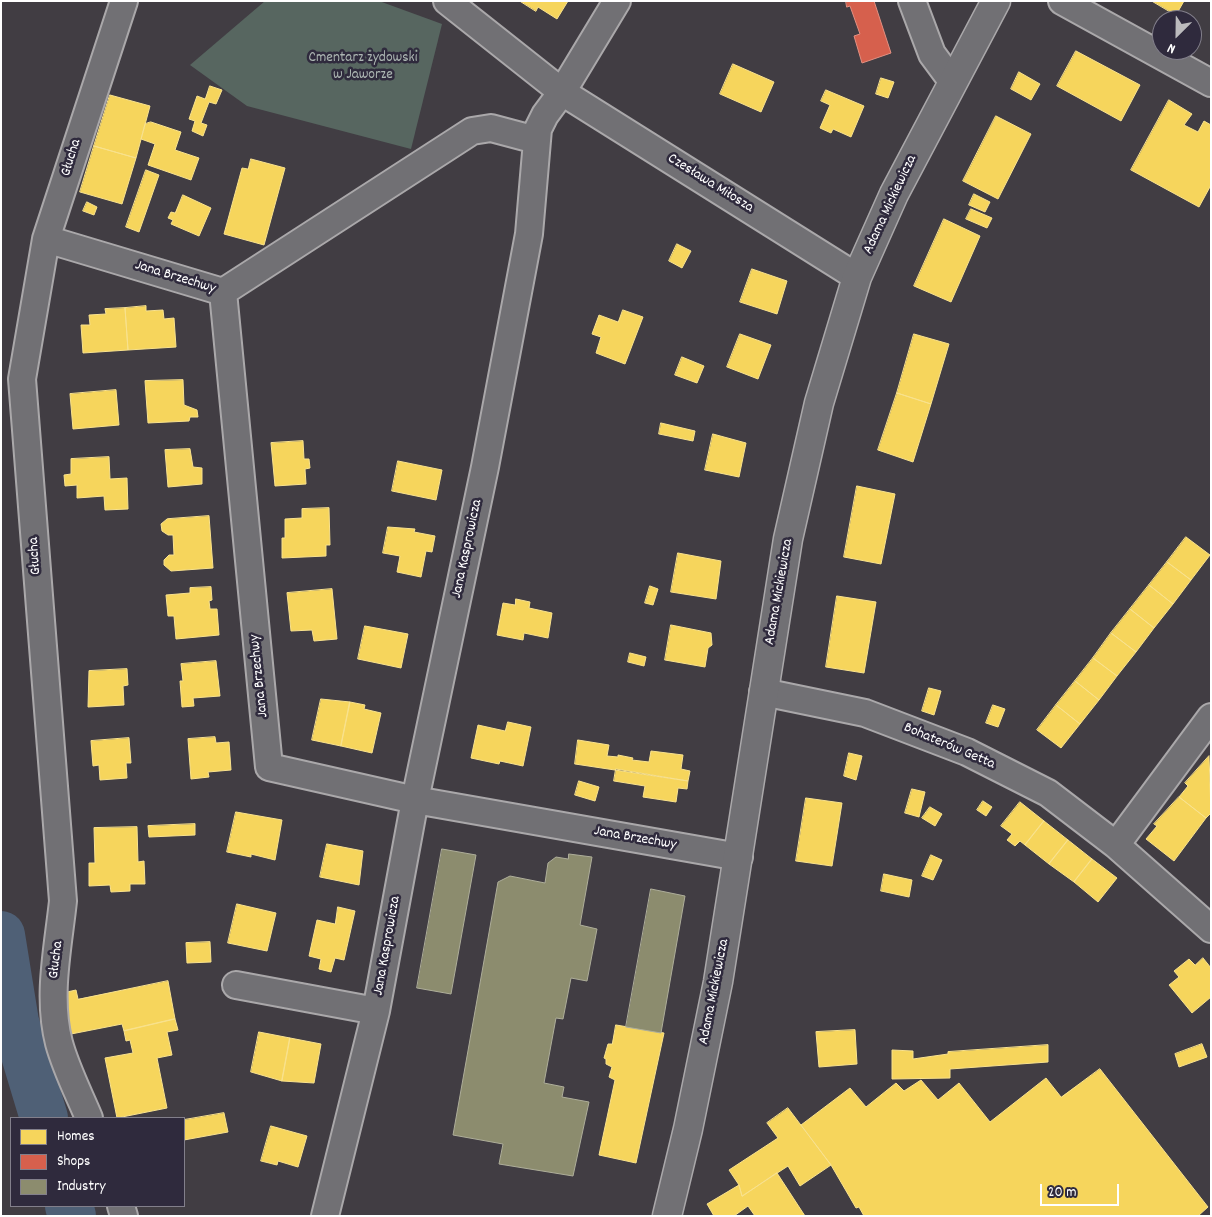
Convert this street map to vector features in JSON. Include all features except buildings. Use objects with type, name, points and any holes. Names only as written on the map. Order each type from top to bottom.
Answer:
[{"type":"main road","name":"Adama Mickiewicza","points":[[667,1216],[688,1129],[718,982],[788,539],[817,413],[858,277],[894,194],[952,81],[996,1]]},
{"type":"street","name":"Głucha","points":[[89,1117],[59,1043],[54,1009],[54,979],[62,902],[22,379],[46,239],[124,1]]},
{"type":"street","name":"Czesława Miłosza","points":[[447,1],[562,92],[858,277]]},
{"type":"street","points":[[562,92],[617,1]]},
{"type":"street","points":[[912,1],[932,54],[952,81]]},
{"type":"street","points":[[1062,1],[1211,83]]},
{"type":"street","name":"Jana Kasprowicza","points":[[325,1216],[376,1010],[415,800],[485,467],[529,234],[536,140],[541,122],[562,92]]},
{"type":"street","points":[[223,292],[472,131],[491,128],[536,140]]},
{"type":"street","name":"Jana Brzechwy","points":[[46,239],[223,292],[269,766],[415,800],[739,857]]},
{"type":"street","name":"Bohaterów Getta","points":[[763,692],[865,713],[967,752],[1048,793],[1116,845],[1211,929]]},
{"type":"street","points":[[1116,845],[1211,717]]},
{"type":"street","name":"Jana Kasprowicza","points":[[236,985],[376,1010]]},
{"type":"green space","name":"Cmentarz żydowski w Jaworze","points":[[265,1],[379,1],[442,24],[411,149],[247,106],[190,65]]},
{"type":"waterway","points":[[1,935],[15,1022],[44,1117]]},
{"type":"waterway","points":[[69,1207],[72,1216]]}]
